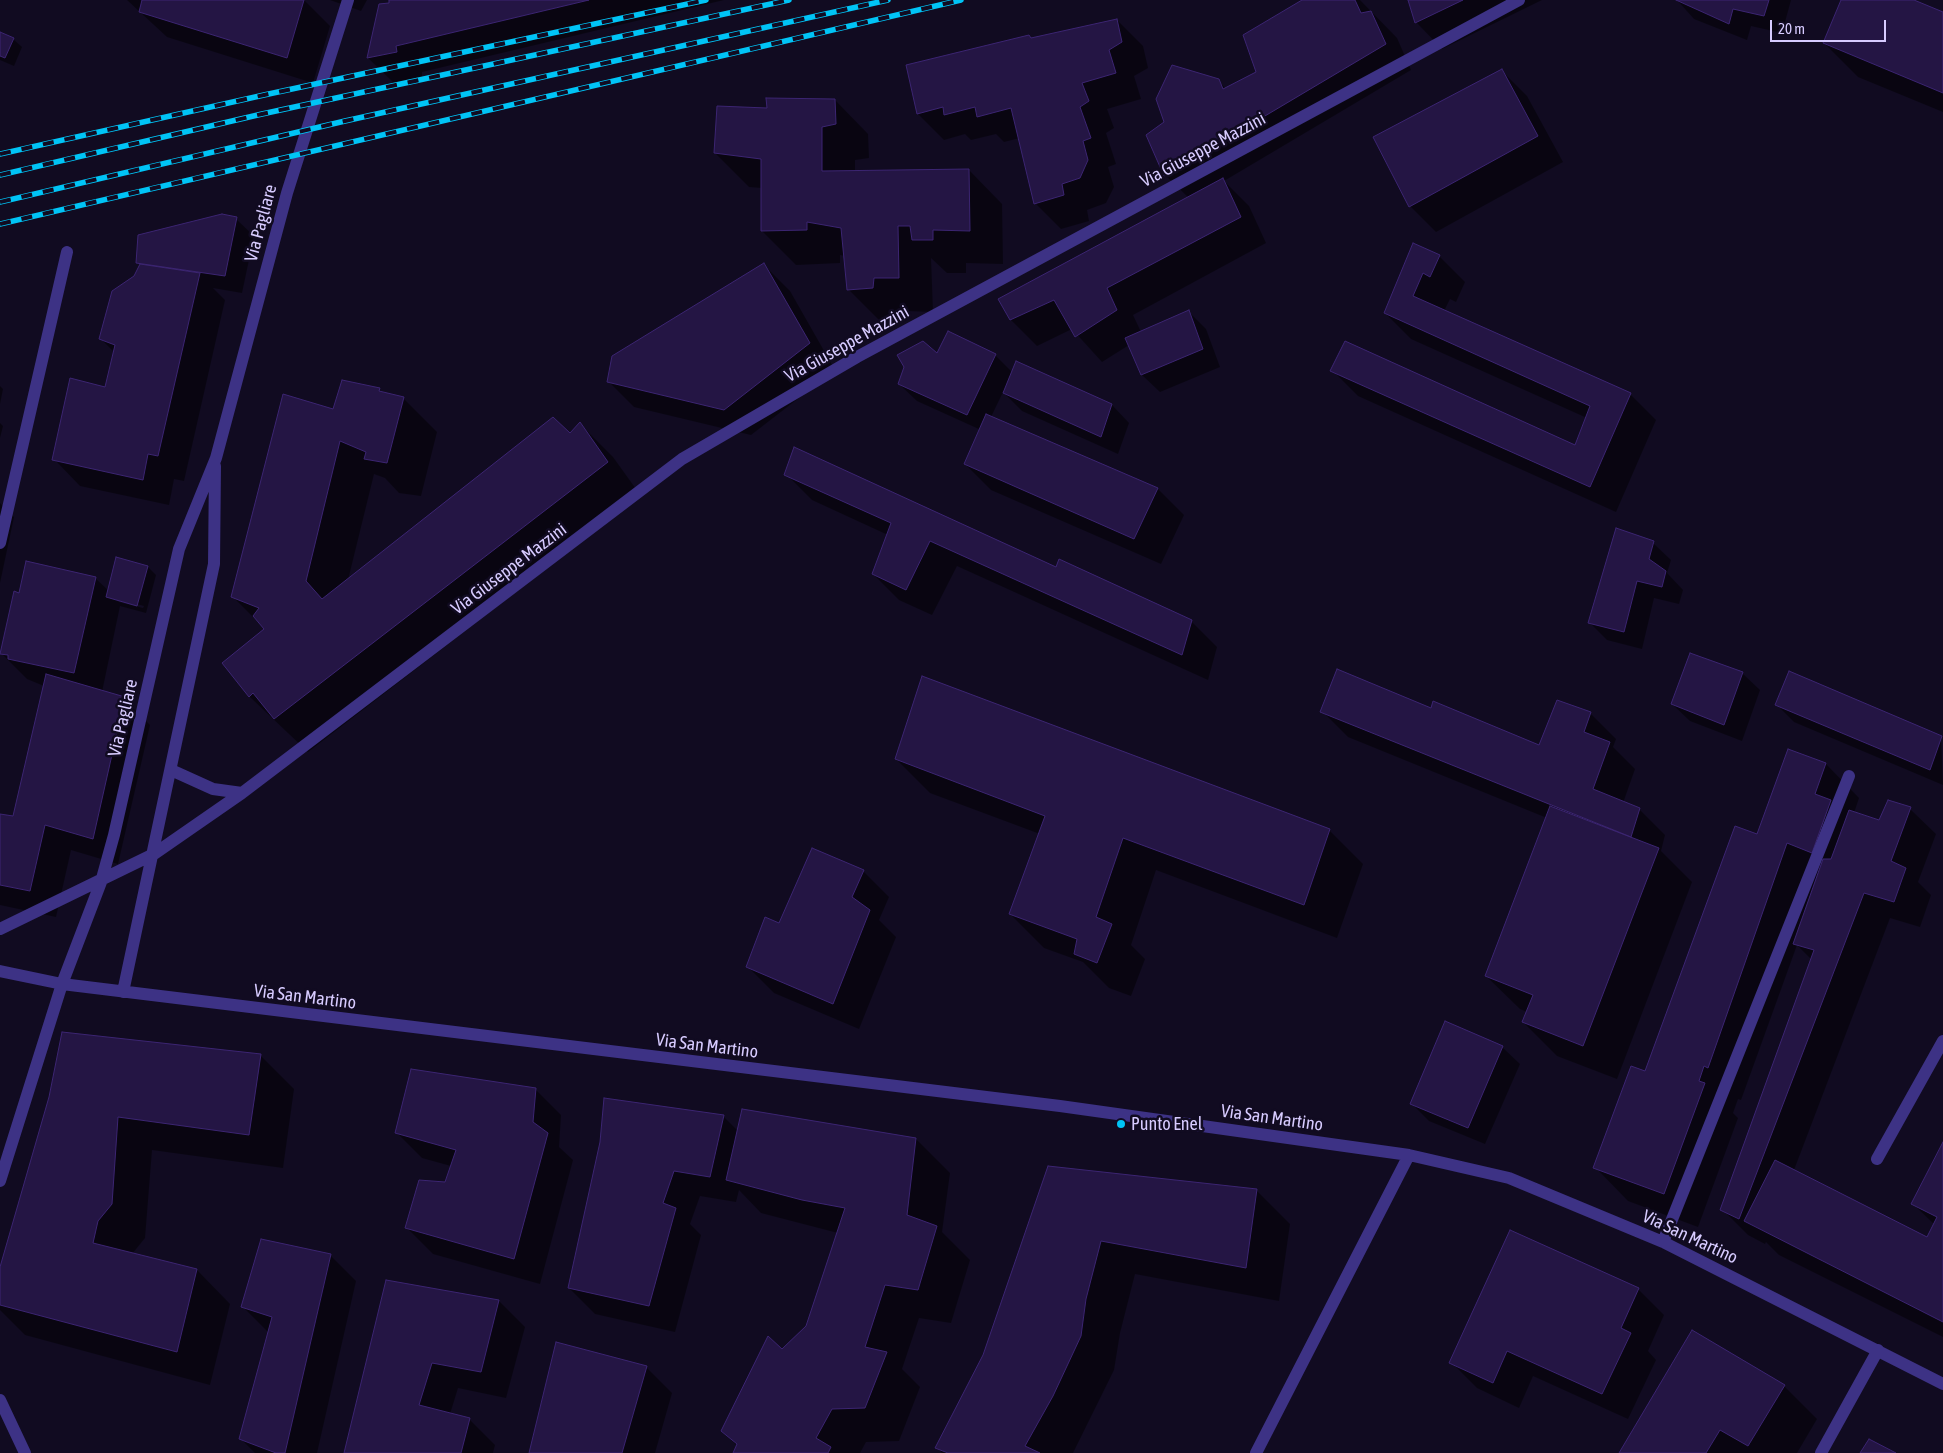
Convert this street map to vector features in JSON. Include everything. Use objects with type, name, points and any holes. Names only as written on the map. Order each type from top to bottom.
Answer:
[{"type":"street","name":"Via Pagliare","points":[[0,1181],[62,984],[101,882],[114,835],[179,549],[216,458],[287,193],[348,0]]},
{"type":"street","name":"Via Giuseppe Mazzini","points":[[0,929],[101,882],[154,854],[242,794],[682,459],[857,357],[1518,0]]},
{"type":"street","points":[[0,544],[66,252]]},
{"type":"street","name":"Via Pagliare","points":[[123,992],[154,854],[214,564],[216,458]]},
{"type":"street","points":[[171,770],[213,789],[242,794]]},
{"type":"street","points":[[1663,1242],[1849,776]]},
{"type":"street","name":"Via San Martino","points":[[0,971],[62,984],[123,992],[1060,1106],[1409,1155],[1509,1178],[1663,1242],[1943,1384]]},
{"type":"street","points":[[1876,1159],[1943,1041]]},
{"type":"street","points":[[1256,1453],[1409,1155]]},
{"type":"street","points":[[1821,1453],[1878,1350]]},
{"type":"street","points":[[0,1400],[25,1453]]},
{"type":"building","points":[[142,0],[304,0],[287,58],[139,12]]},
{"type":"building","points":[[389,0],[589,0],[396,46],[397,52],[367,58],[379,4],[389,3]]},
{"type":"building","points":[[1302,0],[1355,0],[1361,13],[1371,11],[1386,44],[1164,176],[1146,135],[1164,122],[1156,99],[1172,65],[1219,79],[1223,89],[1256,72],[1243,35]]},
{"type":"building","points":[[1408,0],[1463,0],[1415,23]]},
{"type":"building","points":[[1676,0],[1769,0],[1764,16],[1733,9],[1729,24]]},
{"type":"building","points":[[1841,0],[1914,0],[1943,12],[1943,93],[1823,43]]},
{"type":"building","points":[[1117,19],[1122,42],[1109,50],[1116,73],[1082,83],[1089,101],[1080,107],[1091,138],[1083,141],[1088,160],[1080,178],[1062,184],[1064,195],[1034,204],[1011,108],[977,117],[975,107],[944,115],[943,107],[917,114],[906,65],[1029,35],[1031,38]]},
{"type":"building","points":[[0,32],[14,38],[5,58],[0,56]]},
{"type":"building","points":[[1502,69],[1538,136],[1409,207],[1373,137]]},
{"type":"building","points":[[766,98],[835,99],[836,124],[822,127],[822,171],[969,169],[970,231],[933,230],[933,240],[912,240],[910,226],[898,226],[899,278],[874,278],[873,288],[847,290],[841,228],[807,222],[807,230],[761,231],[761,159],[714,153],[717,106],[767,108]]},
{"type":"building","points":[[1223,178],[1241,217],[1107,288],[1117,310],[1075,337],[1054,300],[1010,320],[998,299]]},
{"type":"building","points":[[222,214],[237,217],[225,276],[136,263],[138,235]]},
{"type":"building","points":[[1413,243],[1440,255],[1430,277],[1423,273],[1413,296],[1631,393],[1590,487],[1330,371],[1345,341],[1575,445],[1590,406],[1384,313]]},
{"type":"building","points":[[764,263],[810,343],[724,410],[607,382],[612,356]]},
{"type":"building","points":[[140,264],[200,273],[158,456],[148,454],[143,480],[52,460],[70,378],[105,387],[115,345],[99,339],[112,291],[134,276]]},
{"type":"building","points":[[1189,310],[1203,349],[1141,375],[1125,338]]},
{"type":"building","points":[[948,331],[996,354],[967,415],[898,384],[904,367],[897,355],[923,341],[937,353]]},
{"type":"building","points":[[1016,361],[1112,404],[1101,437],[1003,393]]},
{"type":"building","points":[[342,380],[380,388],[379,391],[404,397],[387,463],[364,459],[366,452],[340,441],[306,581],[322,599],[553,417],[570,433],[580,422],[608,462],[274,719],[253,693],[249,697],[222,663],[264,629],[253,616],[259,608],[231,597],[283,394],[333,409]]},
{"type":"building","points":[[986,414],[1158,488],[1134,539],[964,464]]},
{"type":"building","points":[[794,447],[1056,567],[1059,559],[1192,620],[1182,655],[930,541],[906,590],[872,574],[891,523],[784,475]]},
{"type":"building","points":[[1616,528],[1654,541],[1649,559],[1666,571],[1662,587],[1637,581],[1624,632],[1588,623]]},
{"type":"building","points":[[116,557],[148,566],[137,606],[106,597]]},
{"type":"building","points":[[26,561],[96,577],[74,673],[8,659],[8,655],[0,654],[14,591],[19,593]]},
{"type":"building","points":[[1690,653],[1743,672],[1724,725],[1671,704]]},
{"type":"building","points":[[1337,669],[1431,708],[1433,701],[1539,745],[1557,700],[1591,712],[1584,732],[1610,742],[1593,789],[1640,808],[1631,837],[1320,712]]},
{"type":"building","points":[[1789,671],[1942,736],[1930,770],[1775,705]]},
{"type":"building","points":[[46,674],[125,697],[93,839],[45,825],[30,891],[0,885],[0,814],[13,816]]},
{"type":"building","points":[[922,676],[1330,829],[1304,905],[1123,838],[1096,917],[1112,924],[1097,963],[1074,954],[1077,939],[1009,914],[1045,816],[895,759]]},
{"type":"building","points":[[1788,749],[1826,763],[1815,794],[1831,800],[1812,853],[1787,843],[1708,1068],[1704,1066],[1699,1081],[1705,1083],[1664,1194],[1593,1168],[1631,1066],[1645,1071],[1735,826],[1757,834]]},
{"type":"building","points":[[1888,800],[1911,807],[1891,861],[1906,868],[1894,902],[1864,893],[1739,1219],[1720,1210],[1814,950],[1793,944],[1823,859],[1831,859],[1849,810],[1879,820]]},
{"type":"building","points":[[1550,806],[1659,848],[1583,1046],[1522,1022],[1533,995],[1485,976]]},
{"type":"building","points":[[812,848],[864,870],[852,897],[870,910],[833,1004],[746,967],[765,917],[779,923]]},
{"type":"building","points":[[1445,1021],[1503,1046],[1468,1128],[1410,1104]]},
{"type":"building","points":[[62,1032],[261,1054],[249,1135],[118,1117],[112,1204],[98,1221],[93,1243],[197,1269],[177,1352],[0,1305],[0,1267],[49,1097]]},
{"type":"building","points":[[411,1069],[536,1088],[533,1122],[548,1133],[514,1259],[405,1228],[419,1180],[445,1182],[456,1150],[395,1133]]},
{"type":"building","points":[[604,1098],[724,1115],[710,1177],[674,1171],[663,1203],[676,1208],[649,1306],[568,1288],[600,1142]]},
{"type":"building","points":[[742,1109],[916,1138],[907,1215],[937,1226],[918,1290],[885,1285],[865,1347],[887,1352],[865,1408],[832,1409],[816,1438],[831,1447],[828,1453],[733,1453],[737,1444],[721,1431],[768,1336],[782,1349],[806,1326],[845,1208],[802,1200],[726,1180]]},
{"type":"building","points":[[1943,1142],[1943,1322],[1744,1221],[1775,1160],[1927,1237],[1937,1217],[1911,1204]]},
{"type":"building","points":[[1048,1166],[1257,1189],[1246,1268],[1101,1241],[1086,1299],[1081,1336],[1053,1396],[1025,1446],[1040,1453],[948,1453],[935,1448],[983,1355]]},
{"type":"building","points":[[1510,1230],[1639,1288],[1621,1328],[1631,1333],[1602,1394],[1507,1351],[1493,1383],[1449,1363]]},
{"type":"building","points":[[261,1239],[331,1254],[285,1453],[276,1453],[239,1439],[272,1317],[241,1307]]},
{"type":"building","points":[[386,1280],[499,1300],[481,1372],[432,1363],[419,1405],[470,1418],[461,1453],[344,1453]]},
{"type":"building","points":[[1692,1330],[1785,1385],[1748,1446],[1720,1430],[1706,1453],[1619,1453]]},
{"type":"building","points":[[556,1342],[647,1366],[622,1453],[529,1453]]},
{"type":"building","points":[[1869,1439],[1896,1453],[1860,1453]]},
{"type":"railway","points":[[0,154],[706,0]]},
{"type":"railway","points":[[0,175],[262,114],[789,0]]},
{"type":"railway","points":[[0,202],[345,121],[888,0]]},
{"type":"railway","points":[[0,224],[961,0]]},
{"type":"place","name":"Punto Enel","points":[[1121,1124]]}]
